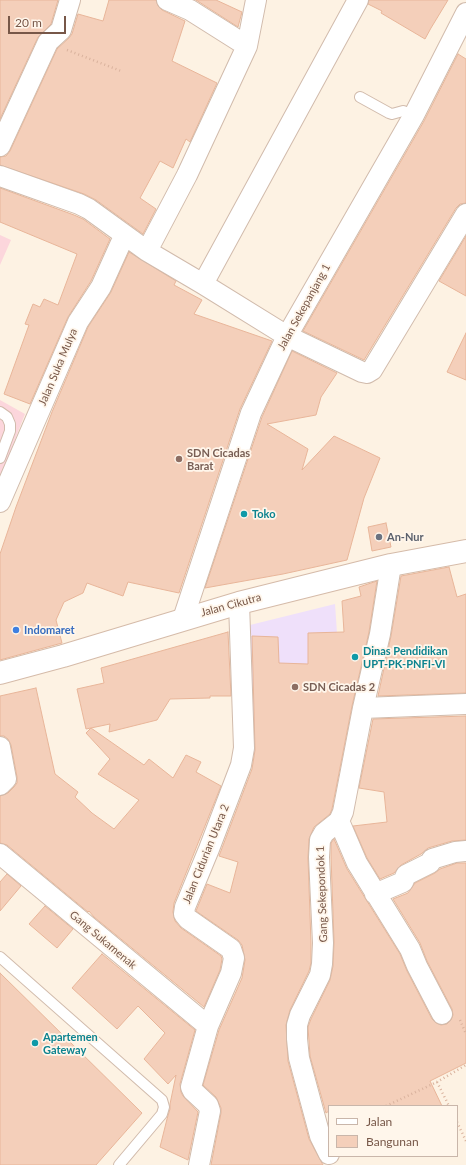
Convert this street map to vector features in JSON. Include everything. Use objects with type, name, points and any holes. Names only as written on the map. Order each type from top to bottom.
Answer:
[{"type":"main road","name":"Jalan Cikutra","points":[[0,673],[63,656],[239,603],[391,565],[466,551]]},
{"type":"street","points":[[0,146],[48,42],[61,30],[70,0]]},
{"type":"street","points":[[167,0],[191,5],[247,46]]},
{"type":"street","points":[[147,252],[187,175],[247,46],[256,0]]},
{"type":"street","points":[[203,284],[358,0]]},
{"type":"street","name":"Jalan Sekepanjang 1","points":[[183,619],[251,413],[287,336],[414,115],[466,13]]},
{"type":"street","points":[[0,176],[79,204],[89,209],[147,252],[203,284],[287,336],[367,373],[372,370],[466,214]]},
{"type":"street","name":"Jalan Suka Mulya","points":[[0,502],[78,322],[101,287],[124,236]]},
{"type":"street","points":[[391,565],[380,634],[363,708],[343,812],[339,821],[357,863],[410,949],[417,966],[442,1014]]},
{"type":"street","name":"Jalan Cidurian Utara 2","points":[[199,1165],[210,1111],[208,1105],[192,1091],[191,1087],[208,1026],[231,973],[234,958],[231,949],[188,919],[184,914],[184,907],[209,849],[241,765],[244,748],[239,603]]},
{"type":"street","points":[[363,708],[466,704]]},
{"type":"street","points":[[0,747],[6,779],[0,785]]},
{"type":"street","name":"Gang Sekepondok 1","points":[[328,1151],[320,1136],[300,1058],[297,1039],[297,1025],[300,1015],[320,975],[322,964],[323,943],[319,857],[320,840],[324,833],[339,821]]},
{"type":"street","points":[[375,894],[403,882],[406,875],[430,863],[432,859],[455,852],[466,851]]},
{"type":"street","name":"Gang Sukamenak","points":[[0,854],[208,1026]]},
{"type":"lane","points":[[360,97],[392,114],[403,111],[414,115]]},
{"type":"lane","points":[[0,412],[7,418],[10,424],[10,431],[0,458]]},
{"type":"lane","points":[[0,958],[162,1100],[164,1107],[162,1114],[119,1165]]},
{"type":"path","points":[[48,42],[121,71]]},
{"type":"path","points":[[388,1105],[438,1082],[466,1065]]},
{"type":"path","points":[[438,1082],[449,1105]]},
{"type":"path","points":[[458,1124],[466,1141]]},
{"type":"shaded area","points":[[0,235],[11,240],[0,265]]},
{"type":"shaded area","points":[[0,400],[25,414],[0,478]]},
{"type":"shaded area","name":"SDN Cicadas 2","points":[[335,604],[345,750],[250,755],[250,625]]},
{"type":"building","points":[[0,0],[58,0],[51,24],[38,37],[0,119]]},
{"type":"building","points":[[109,0],[156,0],[158,6],[162,10],[185,21],[172,61],[217,83],[190,142],[186,139],[173,168],[160,161],[140,198],[156,209],[143,234],[96,200],[84,194],[0,165],[0,157],[6,156],[10,151],[57,49],[72,34],[78,14],[103,21]]},
{"type":"building","points":[[196,0],[216,0],[242,12],[238,27]]},
{"type":"building","points":[[369,0],[448,0],[425,39],[381,13],[382,11],[368,4]]},
{"type":"building","points":[[458,54],[466,59],[466,203],[460,204],[456,208],[364,360],[303,331],[424,121]]},
{"type":"building","points":[[0,188],[83,219],[110,239],[91,281],[68,317],[30,404],[4,394],[29,325],[25,324],[33,304],[40,307],[44,299],[58,305],[77,254],[0,222]]},
{"type":"building","points":[[466,236],[466,296],[439,281]]},
{"type":"building","points":[[129,252],[176,281],[174,285],[202,300],[194,314],[272,341],[240,409],[179,593],[128,582],[123,596],[87,583],[83,593],[64,602],[56,620],[62,643],[0,660],[0,554],[52,412],[88,327],[111,292]]},
{"type":"building","points":[[466,333],[466,380],[447,372]]},
{"type":"building","points":[[292,351],[337,373],[321,397],[316,415],[267,424],[308,449],[302,470],[334,436],[380,458],[364,498],[347,560],[283,574],[205,588],[262,417]]},
{"type":"building","name":"An-Nur","points":[[386,523],[391,547],[372,551],[368,527]]},
{"type":"building","points":[[449,567],[457,597],[466,594],[466,693],[378,696],[391,636],[401,576]]},
{"type":"building","points":[[377,581],[369,632],[352,706],[332,809],[330,814],[314,827],[309,839],[308,858],[311,963],[309,971],[290,1010],[286,1025],[288,1061],[309,1139],[323,1165],[211,1165],[221,1108],[216,1097],[203,1085],[219,1030],[242,978],[245,960],[242,945],[238,940],[196,911],[207,884],[230,893],[238,862],[219,856],[252,769],[255,750],[252,636],[278,637],[279,663],[308,664],[308,633],[344,632],[342,601],[361,596],[359,587]]},
{"type":"building","points":[[228,632],[231,696],[170,699],[157,720],[109,732],[110,724],[86,729],[77,689],[104,683],[101,668]]},
{"type":"building","points":[[36,688],[55,774],[78,792],[75,797],[92,813],[114,829],[139,800],[98,774],[110,759],[86,733],[91,728],[144,765],[149,759],[173,778],[186,755],[201,762],[196,772],[221,786],[174,903],[173,912],[175,921],[181,928],[221,956],[222,959],[220,970],[204,1007],[7,845],[0,843],[0,796],[8,793],[14,787],[17,783],[17,777],[11,745],[8,739],[4,736],[0,736],[0,696]]},
{"type":"building","points":[[466,716],[466,840],[452,841],[428,848],[421,854],[401,865],[394,873],[380,879],[367,858],[353,826],[387,822],[384,792],[359,788],[373,719]]},
{"type":"building","points":[[334,839],[347,869],[400,954],[407,971],[432,1019],[441,1025],[447,1024],[451,1020],[453,1015],[452,1009],[427,961],[420,943],[393,899],[408,893],[415,883],[440,869],[457,863],[466,863],[466,1063],[430,1081],[442,1105],[328,1105],[328,1112],[326,1113],[310,1056],[308,1027],[330,980],[333,966],[334,942],[331,843]]},
{"type":"building","points":[[7,874],[21,886],[0,911],[0,882]]},
{"type":"building","points":[[45,906],[73,929],[57,948],[29,924]]},
{"type":"building","points":[[102,954],[195,1030],[180,1084],[183,1096],[198,1112],[188,1160],[160,1147],[170,1109],[176,1075],[168,1084],[144,1059],[165,1033],[138,1006],[117,1029],[72,988]]},
{"type":"building","name":"Apartemen Gateway","points":[[0,973],[142,1113],[96,1165],[0,1165]]},
{"type":"place","name":"SDN Cicadas Barat","points":[[179,459]]},
{"type":"place","name":"Toko","points":[[244,514]]},
{"type":"place","name":"An-Nur","points":[[379,537]]},
{"type":"place","name":"Indomaret","points":[[16,630]]},
{"type":"place","name":"Dinas Pendidikan UPT-PK-PNFI-VI","points":[[355,657]]},
{"type":"place","name":"SDN Cicadas 2","points":[[295,687]]},
{"type":"place","name":"Apartemen Gateway","points":[[35,1043]]}]
